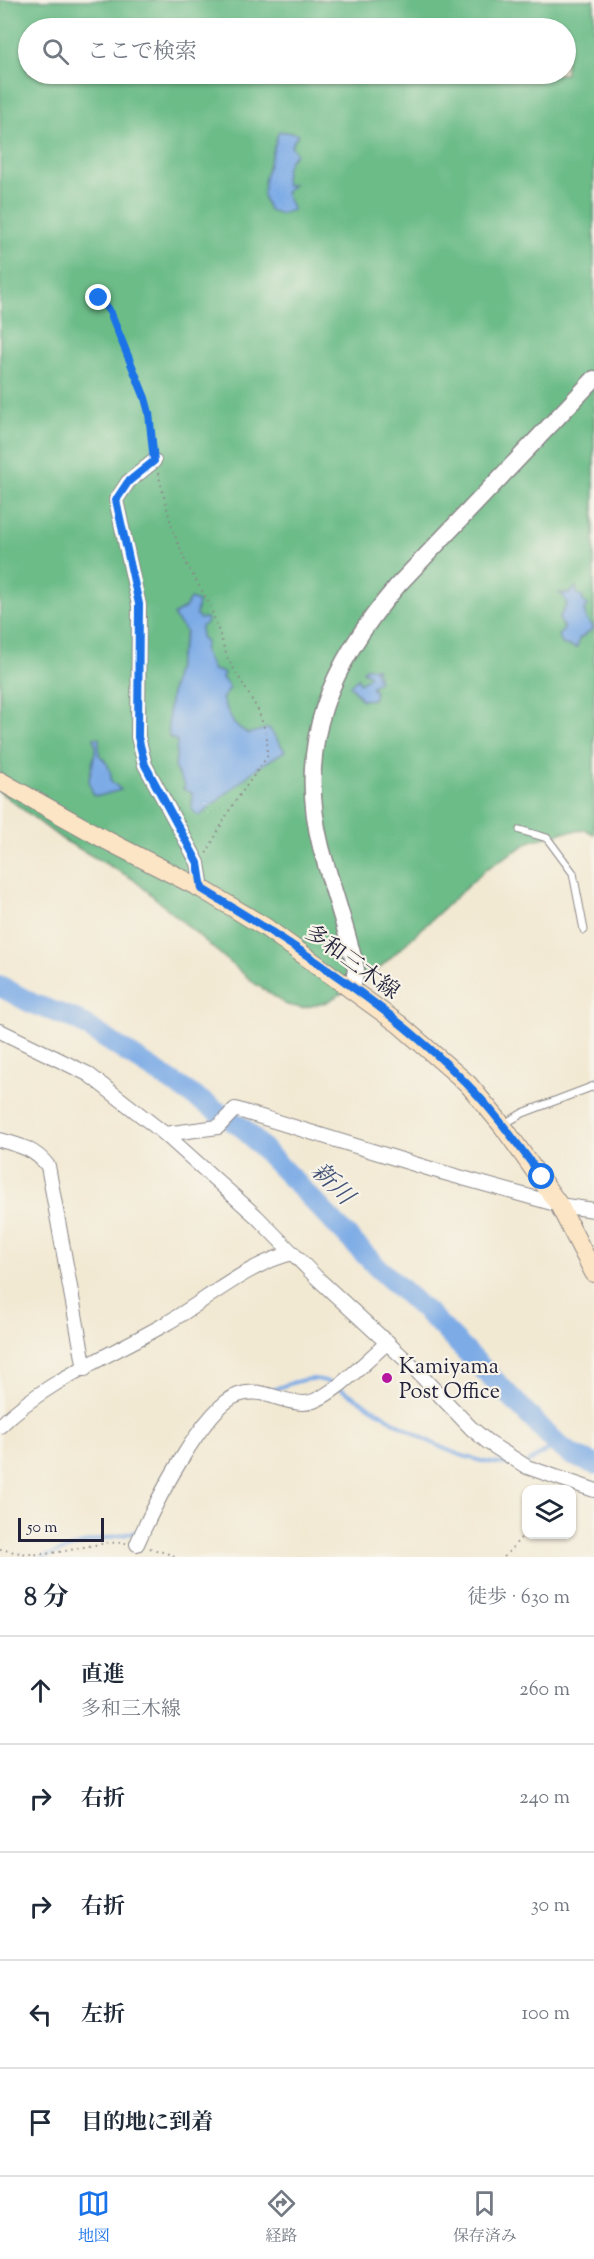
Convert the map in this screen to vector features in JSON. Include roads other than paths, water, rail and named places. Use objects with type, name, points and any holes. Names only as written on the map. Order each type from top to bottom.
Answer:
[{"type":"main road","name":"多和三木線","points":[[0,781],[104,839],[202,889],[266,927],[352,989],[433,1052],[468,1084],[502,1125],[559,1205],[594,1273]]},
{"type":"street","points":[[352,989],[356,970],[321,845],[314,806],[316,738],[336,675],[357,637],[390,594],[594,379]]},
{"type":"street","points":[[154,461],[128,482],[116,500],[139,604],[138,737],[145,765],[198,863],[202,889]]},
{"type":"street","points":[[0,1031],[88,1074],[165,1134],[388,1342],[471,1428],[498,1449],[526,1467],[594,1490]]},
{"type":"street","points":[[165,1134],[218,1126],[235,1109],[559,1205],[594,1210]]},
{"type":"street","points":[[0,1140],[31,1150],[39,1155],[48,1166],[85,1369]]},
{"type":"street","points":[[0,1426],[33,1398],[169,1322],[272,1258],[293,1253]]},
{"type":"street","points":[[136,1544],[152,1510],[203,1426],[221,1406],[235,1396],[253,1390],[303,1403],[319,1400],[388,1342]]},
{"type":"lane","points":[[520,830],[547,838],[573,873],[578,888],[583,930],[594,929]]},
{"type":"lane","points":[[502,1125],[523,1113],[594,1086]]},
{"type":"water","points":[[279,131],[298,134],[291,146],[296,153],[288,164],[285,177],[286,186],[293,184],[285,193],[293,210],[281,214],[269,210],[263,196],[265,177]]},
{"type":"water","points":[[576,587],[577,594],[583,597],[582,600],[588,605],[584,609],[586,619],[594,628],[579,639],[577,648],[562,644],[559,635],[564,629],[559,618],[567,604],[563,595],[558,593],[570,593]]},
{"type":"water","points":[[190,599],[198,602],[196,615],[200,619],[206,618],[207,622],[201,627],[201,637],[206,642],[204,651],[213,670],[224,673],[222,678],[230,688],[222,699],[234,724],[248,734],[269,728],[285,751],[257,768],[199,816],[192,810],[192,793],[183,789],[185,786],[175,769],[177,741],[169,737],[168,723],[173,683],[186,632],[173,615],[185,608]]},
{"type":"water","points":[[366,668],[377,668],[375,672],[379,675],[376,677],[379,680],[371,687],[375,692],[373,699],[362,700],[350,685],[358,678],[360,683],[369,677],[369,674],[363,671]]},
{"type":"water","points":[[94,738],[99,738],[99,755],[108,766],[111,781],[121,790],[99,796],[93,795],[89,780],[96,747]]},
{"type":"waterway","name":"新川","points":[[0,986],[33,1004],[77,1020],[243,1128],[378,1268],[434,1319],[557,1444],[572,1455],[594,1464]]},
{"type":"waterway","points":[[270,1391],[310,1379],[318,1379],[334,1385]]},
{"type":"waterway","points":[[341,1389],[403,1427],[446,1449],[469,1458],[492,1463],[515,1464]]},
{"type":"waterway","points":[[529,1462],[557,1444]]},
{"type":"waterway","points":[[43,1557],[92,1541],[137,1532]]},
{"type":"place","name":"Kamiyama Post Office","points":[[387,1378]]}]
